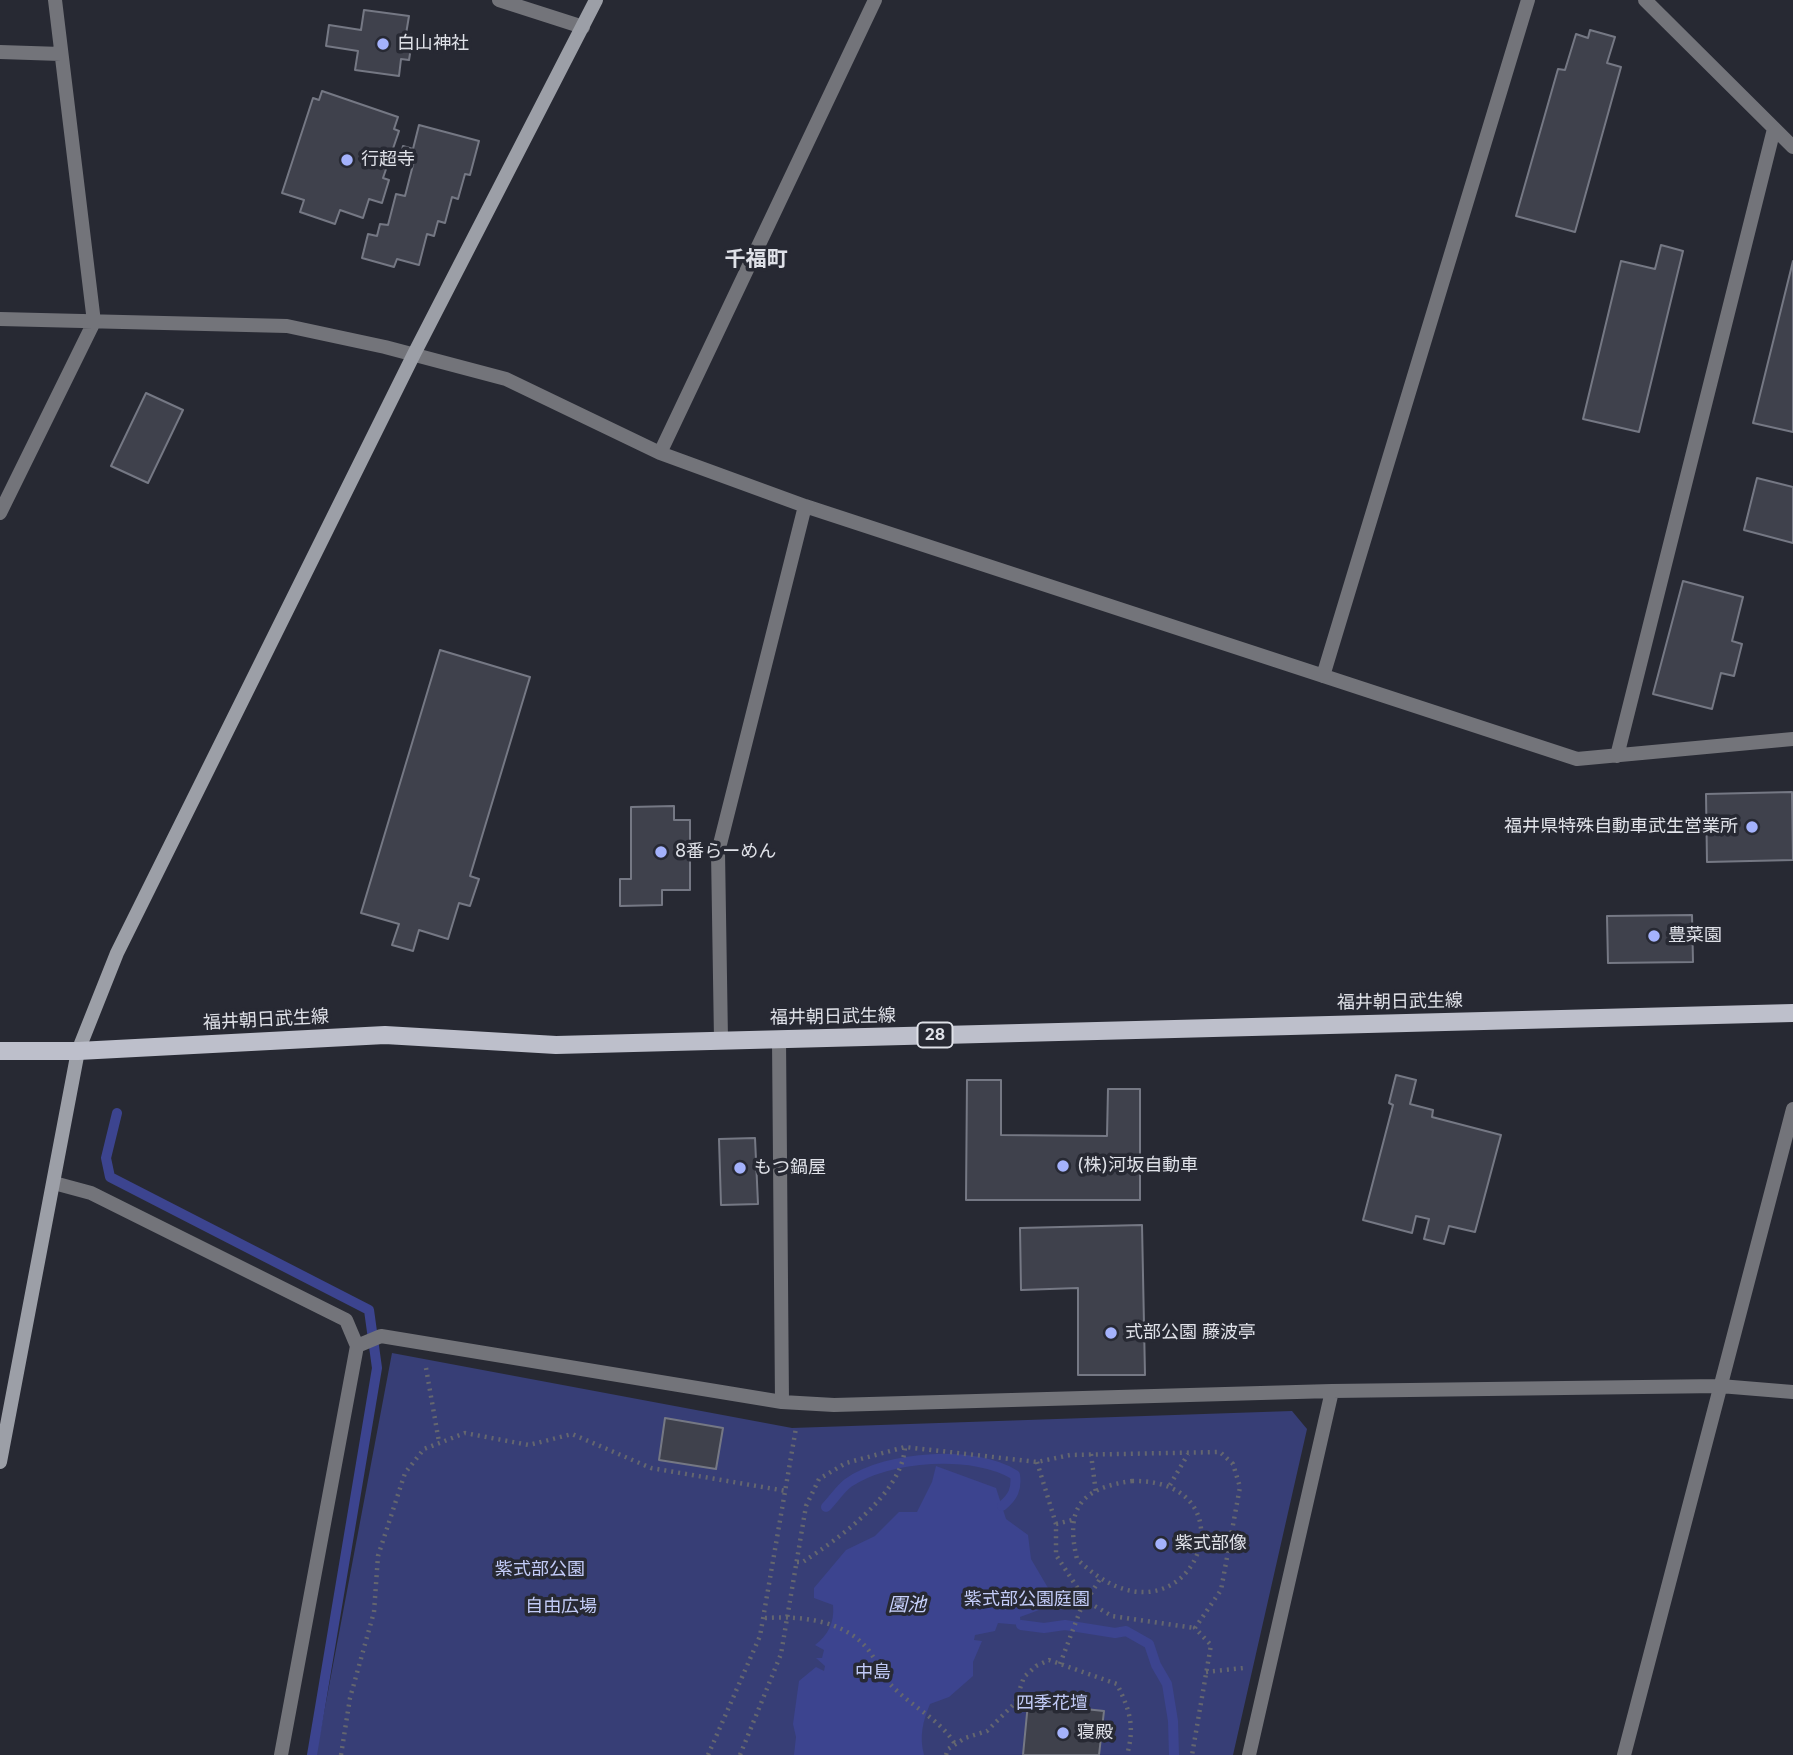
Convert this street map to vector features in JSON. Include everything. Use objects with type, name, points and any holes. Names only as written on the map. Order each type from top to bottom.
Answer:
[{"type":"main road","name":"福井朝日武生線","points":[[0,1051],[78,1051],[384,1035],[556,1045],[1793,1013]]},
{"type":"street","points":[[0,513],[94,322],[55,0]]},
{"type":"street","points":[[499,0],[583,27]]},
{"type":"street","points":[[0,1461],[78,1051],[117,953],[414,354],[596,0]]},
{"type":"street","points":[[660,453],[875,0]]},
{"type":"street","points":[[1323,676],[1528,0]]},
{"type":"street","points":[[1645,0],[1793,147]]},
{"type":"street","points":[[0,52],[61,54]]},
{"type":"street","points":[[1617,756],[1774,129]]},
{"type":"street","points":[[0,319],[287,327],[414,354],[506,379],[660,453],[805,506],[1577,759],[1793,739]]},
{"type":"street","points":[[722,1040],[718,852],[805,506]]},
{"type":"street","points":[[779,1040],[782,1402]]},
{"type":"street","points":[[1624,1755],[1793,1109]]},
{"type":"street","points":[[54,1183],[91,1193],[346,1320],[357,1346],[281,1755]]},
{"type":"street","points":[[357,1346],[381,1336],[782,1402],[834,1405],[1332,1391],[1720,1385],[1793,1392]]},
{"type":"street","points":[[1248,1755],[1332,1391]]},
{"type":"path","points":[[421,1343],[439,1442]]},
{"type":"path","points":[[708,1755],[760,1636],[765,1618],[799,1403]]},
{"type":"path","points":[[341,1755],[350,1698],[374,1612],[378,1556],[405,1473],[424,1449],[465,1433],[529,1445],[572,1434],[651,1468],[786,1491]]},
{"type":"path","points":[[797,1562],[803,1562],[852,1529],[904,1465],[905,1447]]},
{"type":"path","points":[[740,1755],[781,1654],[806,1506],[819,1479],[846,1463],[905,1447],[1037,1462],[1091,1454],[1220,1452],[1233,1464],[1240,1487],[1221,1590],[1195,1628]]},
{"type":"path","points":[[1170,1485],[1188,1453]]},
{"type":"path","points":[[1091,1454],[1096,1493]]},
{"type":"path","points":[[1037,1462],[1056,1524],[1056,1555],[1086,1601],[1112,1616],[1195,1628],[1211,1645],[1192,1755]]},
{"type":"path","points":[[1156,1481],[1170,1485],[1192,1500],[1200,1523],[1199,1548],[1186,1573],[1160,1592],[1142,1593],[1100,1580],[1077,1559],[1072,1520],[1079,1504],[1110,1484],[1156,1481]]},
{"type":"path","points":[[1056,1524],[1072,1520]]},
{"type":"path","points":[[1060,1664],[1086,1601],[1100,1580]]},
{"type":"path","points":[[765,1618],[788,1616],[824,1623],[857,1639],[866,1647],[878,1671],[889,1684],[947,1731],[956,1744]]},
{"type":"path","points":[[946,1755],[948,1749],[956,1744],[987,1731],[1015,1703],[1024,1677],[1035,1666],[1049,1660],[1117,1684],[1126,1704],[1133,1732],[1127,1755]]},
{"type":"path","points":[[1206,1672],[1269,1666]]},
{"type":"green space","name":"紫式部公園","points":[[392,1353],[792,1428],[1292,1411],[1307,1429],[1233,1755],[316,1755]]},
{"type":"water","name":"園池","points":[[936,1466],[996,1488],[1006,1519],[1028,1535],[1031,1559],[1051,1593],[1036,1599],[1039,1610],[1020,1617],[1021,1625],[998,1623],[995,1631],[975,1635],[974,1640],[982,1641],[973,1662],[973,1676],[949,1697],[930,1704],[922,1729],[924,1755],[794,1755],[796,1737],[793,1724],[799,1681],[816,1667],[824,1671],[825,1666],[816,1658],[822,1658],[824,1650],[815,1645],[826,1633],[833,1618],[833,1605],[814,1598],[814,1588],[846,1550],[875,1536],[899,1512],[917,1512],[932,1482]]},
{"type":"building","points":[[364,10],[409,16],[406,34],[413,35],[409,60],[401,59],[399,76],[355,70],[358,51],[326,46],[329,25],[361,30]]},
{"type":"building","points":[[1590,30],[1615,37],[1607,63],[1621,67],[1575,232],[1516,216],[1558,69],[1565,70],[1576,34],[1588,38]]},
{"type":"building","points":[[322,91],[398,117],[394,129],[399,131],[383,178],[389,180],[382,203],[369,199],[363,218],[340,210],[335,224],[300,212],[304,200],[282,193],[313,98],[319,100]]},
{"type":"building","points":[[419,125],[479,141],[470,175],[465,174],[458,199],[452,197],[445,223],[438,221],[434,236],[427,234],[419,265],[397,259],[394,267],[362,258],[368,234],[377,236],[380,224],[388,225],[396,194],[405,196],[414,161],[400,157],[403,146],[413,149]]},
{"type":"building","points":[[1661,245],[1683,251],[1639,432],[1583,419],[1621,261],[1655,269]]},
{"type":"building","points":[[1793,261],[1793,432],[1753,423]]},
{"type":"building","points":[[146,393],[183,410],[148,483],[111,466]]},
{"type":"building","points":[[1757,478],[1793,487],[1793,543],[1744,530]]},
{"type":"building","points":[[1683,581],[1743,597],[1732,641],[1742,644],[1734,676],[1721,673],[1712,709],[1653,694]]},
{"type":"building","points":[[440,650],[530,677],[470,876],[479,879],[470,906],[459,903],[448,939],[419,930],[413,951],[392,945],[399,924],[361,913]]},
{"type":"building","points":[[1792,792],[1793,860],[1707,862],[1706,794]]},
{"type":"building","points":[[674,806],[674,820],[690,820],[690,890],[662,890],[662,905],[620,906],[620,879],[631,879],[631,807]]},
{"type":"building","points":[[1692,915],[1693,962],[1608,963],[1607,916]]},
{"type":"building","points":[[1396,1075],[1416,1080],[1410,1104],[1433,1110],[1432,1117],[1501,1135],[1475,1232],[1449,1226],[1444,1244],[1424,1239],[1429,1219],[1416,1216],[1412,1233],[1363,1220],[1393,1105],[1389,1103]]},
{"type":"building","points":[[967,1080],[1001,1080],[1001,1135],[1107,1136],[1108,1089],[1140,1089],[1140,1200],[966,1200]]},
{"type":"building","points":[[755,1138],[758,1204],[721,1205],[719,1139]]},
{"type":"building","name":"式部公園 藤波亭","points":[[1142,1225],[1145,1375],[1078,1375],[1078,1288],[1021,1290],[1020,1228]]},
{"type":"building","points":[[665,1418],[723,1428],[716,1469],[659,1460]]},
{"type":"building","name":"寝殿","points":[[1028,1703],[1104,1711],[1099,1755],[1023,1755]]},
{"type":"waterway","points":[[117,1113],[106,1158],[110,1177],[369,1310],[377,1368],[312,1755]]},
{"type":"waterway","points":[[826,1507],[845,1485],[865,1474],[885,1466],[931,1459],[978,1462],[1015,1475],[1013,1492],[1002,1506]]},
{"type":"waterway","points":[[1021,1625],[1044,1628],[1065,1625],[1115,1633],[1126,1631],[1149,1644],[1156,1665],[1167,1684],[1173,1721],[1174,1755]]},
{"type":"place","name":"白山神社","points":[[383,44]]},
{"type":"place","name":"行超寺","points":[[347,160]]},
{"type":"place","name":"福井県特殊自動車武生営業所","points":[[1752,827]]},
{"type":"place","name":"8番らーめん","points":[[661,852]]},
{"type":"place","name":"豊菜園","points":[[1654,936]]},
{"type":"place","name":"(株)河坂自動車","points":[[1063,1166]]},
{"type":"place","name":"もつ鍋屋","points":[[740,1168]]},
{"type":"place","name":"式部公園 藤波亭","points":[[1111,1333]]},
{"type":"place","name":"紫式部像","points":[[1161,1544]]},
{"type":"place","name":"寝殿","points":[[1063,1733]]},
{"type":"district","name":"千福町","points":[[756,260]]},
{"type":"park label","name":"紫式部公園庭園","points":[[1027,1600]]},
{"type":"park label","name":"自由広場","points":[[561,1607]]},
{"type":"park label","name":"中島","points":[[873,1673]]},
{"type":"park label","name":"四季花壇","points":[[1052,1704]]}]
